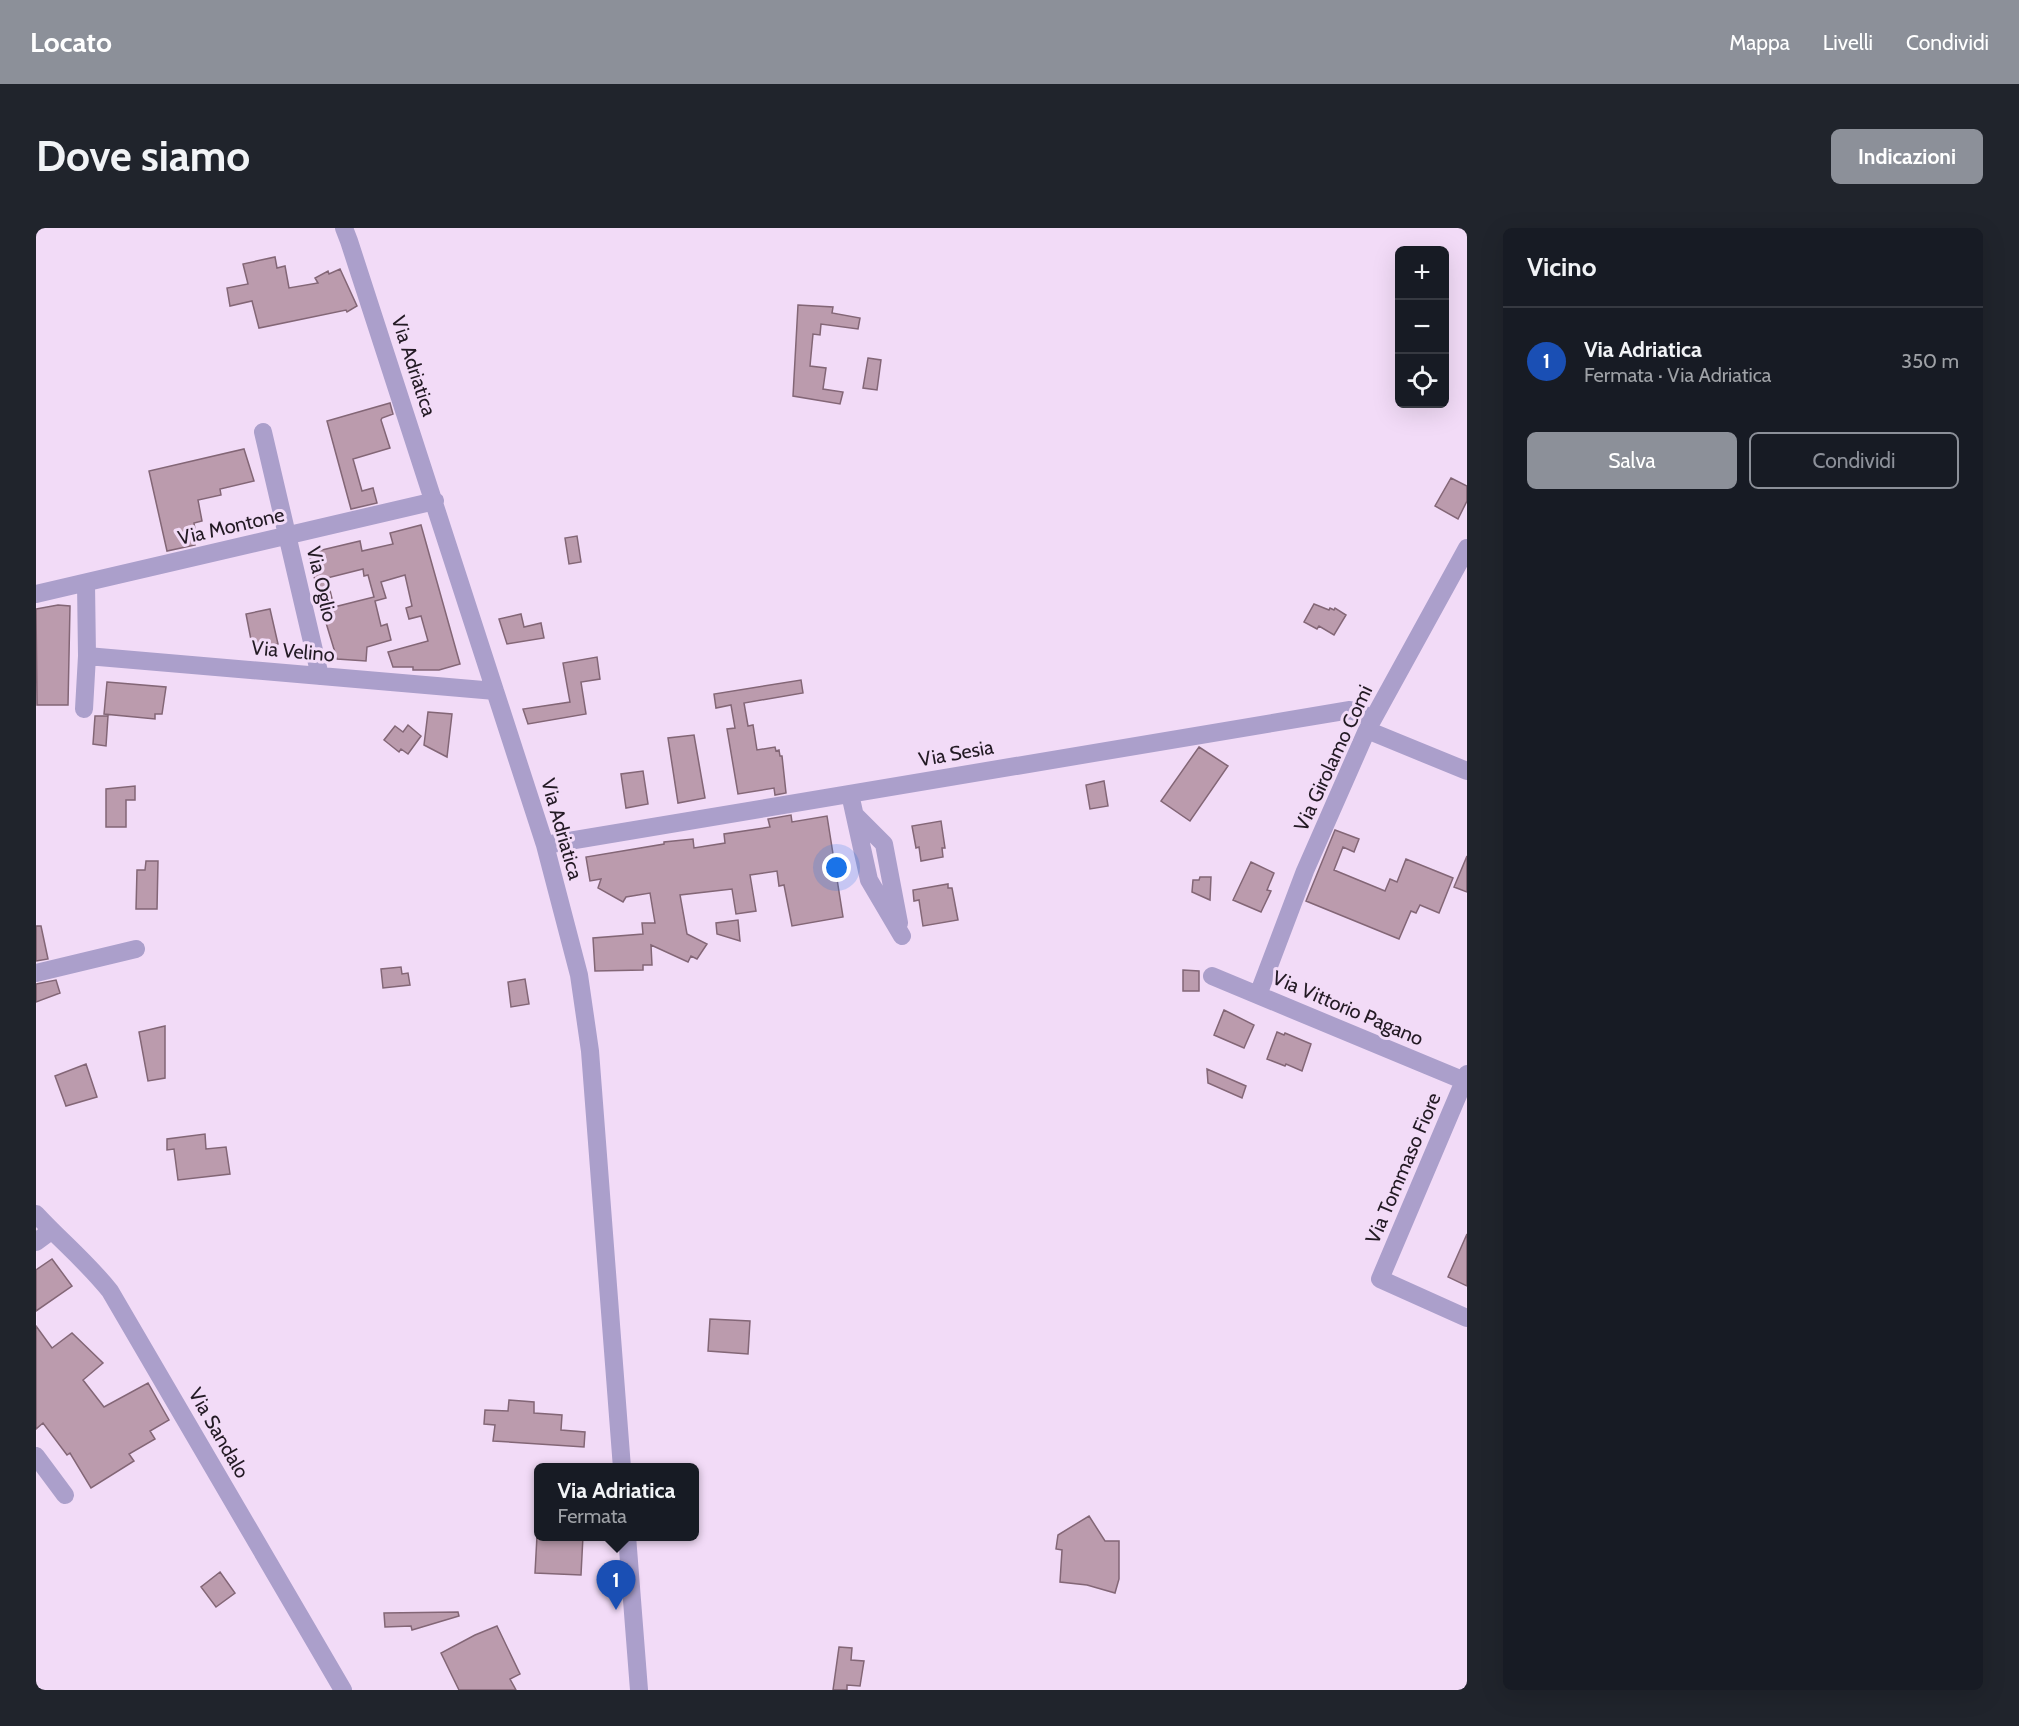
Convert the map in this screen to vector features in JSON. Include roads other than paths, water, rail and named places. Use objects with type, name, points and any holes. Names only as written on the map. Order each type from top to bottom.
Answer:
[{"type":"street","name":"Via Adriatica","points":[[344,228],[435,501],[545,845],[579,975],[590,1051],[622,1463]]},
{"type":"street","name":"Via Oglio","points":[[263,432],[320,676]]},
{"type":"street","name":"Via Montone","points":[[36,594],[435,501]]},
{"type":"street","name":"Via Girolamo Comi","points":[[1258,995],[1305,871],[1370,724],[1467,548]]},
{"type":"street","points":[[84,709],[87,656],[86,583]]},
{"type":"street","name":"Via Velino","points":[[87,656],[495,691]]},
{"type":"street","name":"Via Sesia","points":[[545,845],[1350,710],[1370,724],[1467,771]]},
{"type":"street","points":[[850,794],[869,880],[902,936],[884,844],[855,815]]},
{"type":"street","points":[[36,973],[136,949]]},
{"type":"street","name":"Via Vittorio Pagano","points":[[1212,976],[1466,1079]]},
{"type":"street","name":"Via Tommaso Fiore","points":[[1466,1079],[1380,1279],[1467,1318]]},
{"type":"street","name":"Via Sandalo","points":[[36,1214],[51,1231],[90,1266],[110,1291],[343,1690]]},
{"type":"street","points":[[36,1242],[51,1231]]},
{"type":"street","points":[[36,1456],[65,1496]]},
{"type":"street","points":[[627,1541],[639,1690]]},
{"type":"place","name":"Via Adriatica","points":[[616,1610]]}]
